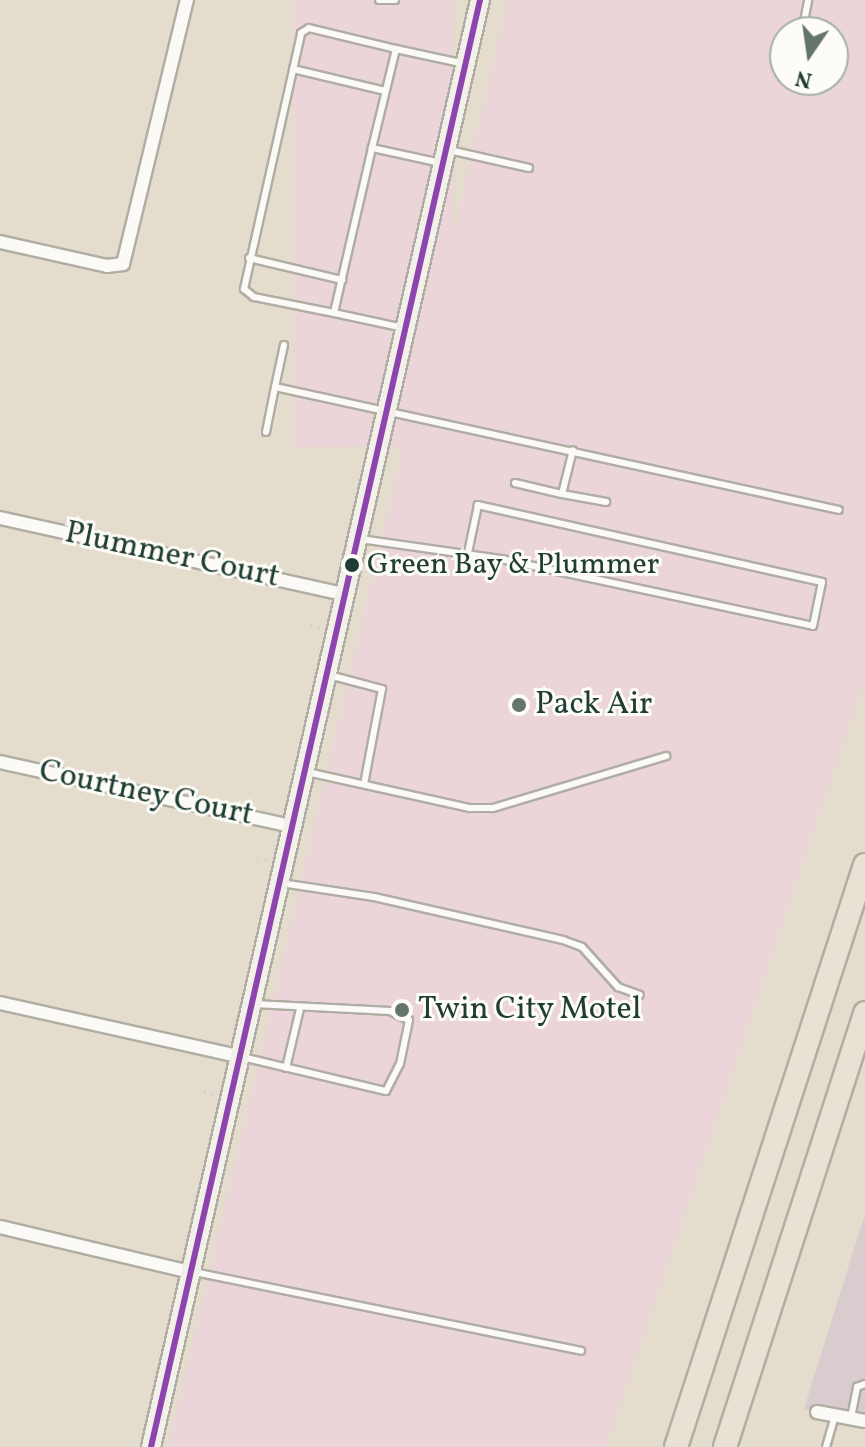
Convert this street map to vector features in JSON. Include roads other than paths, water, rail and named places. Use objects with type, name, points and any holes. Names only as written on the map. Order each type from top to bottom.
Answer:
[{"type":"highway","points":[[676,1447],[865,865]]},
{"type":"highway","points":[[725,1447],[865,1013]]},
{"type":"main road","points":[[151,1447],[480,0]]},
{"type":"street","points":[[0,242],[107,266],[123,264],[187,0]]},
{"type":"street","name":"Plummer Court","points":[[0,518],[344,594]]},
{"type":"street","name":"Courtney Court","points":[[0,762],[292,826]]},
{"type":"street","points":[[0,1003],[238,1056]]},
{"type":"street","points":[[0,1227],[191,1272]]},
{"type":"street","points":[[817,1412],[865,1421]]},
{"type":"lane","points":[[379,0],[395,0]]},
{"type":"lane","points":[[404,328],[246,293],[249,258],[301,33],[309,28],[465,64]]},
{"type":"lane","points":[[334,313],[396,49]]},
{"type":"lane","points":[[293,69],[385,91]]},
{"type":"lane","points":[[372,148],[529,168]]},
{"type":"lane","points":[[249,258],[342,280]]},
{"type":"lane","points":[[266,432],[284,345]]},
{"type":"lane","points":[[275,387],[839,510]]},
{"type":"lane","points":[[562,494],[573,450]]},
{"type":"lane","points":[[515,483],[606,502]]},
{"type":"lane","points":[[356,538],[468,553],[813,626],[822,582],[478,505],[468,553]]},
{"type":"lane","points":[[325,674],[382,689],[364,784]]},
{"type":"lane","points":[[303,771],[493,808],[666,756]]},
{"type":"lane","points":[[278,882],[374,897],[563,940],[582,947],[618,987],[640,995]]},
{"type":"lane","points":[[238,1056],[386,1091],[400,1064],[409,1020],[390,1011],[300,1009],[250,1003]]},
{"type":"lane","points":[[286,1068],[300,1009]]},
{"type":"lane","points":[[191,1272],[581,1351]]},
{"type":"lane","points":[[851,1418],[857,1387],[865,1384]]},
{"type":"lane","points":[[826,1447],[835,1415]]},
{"type":"place","name":"Green Bay & Plummer","points":[[352,565]]},
{"type":"place","name":"Pack Air","points":[[519,705]]},
{"type":"place","name":"Twin City Motel","points":[[402,1010]]}]
